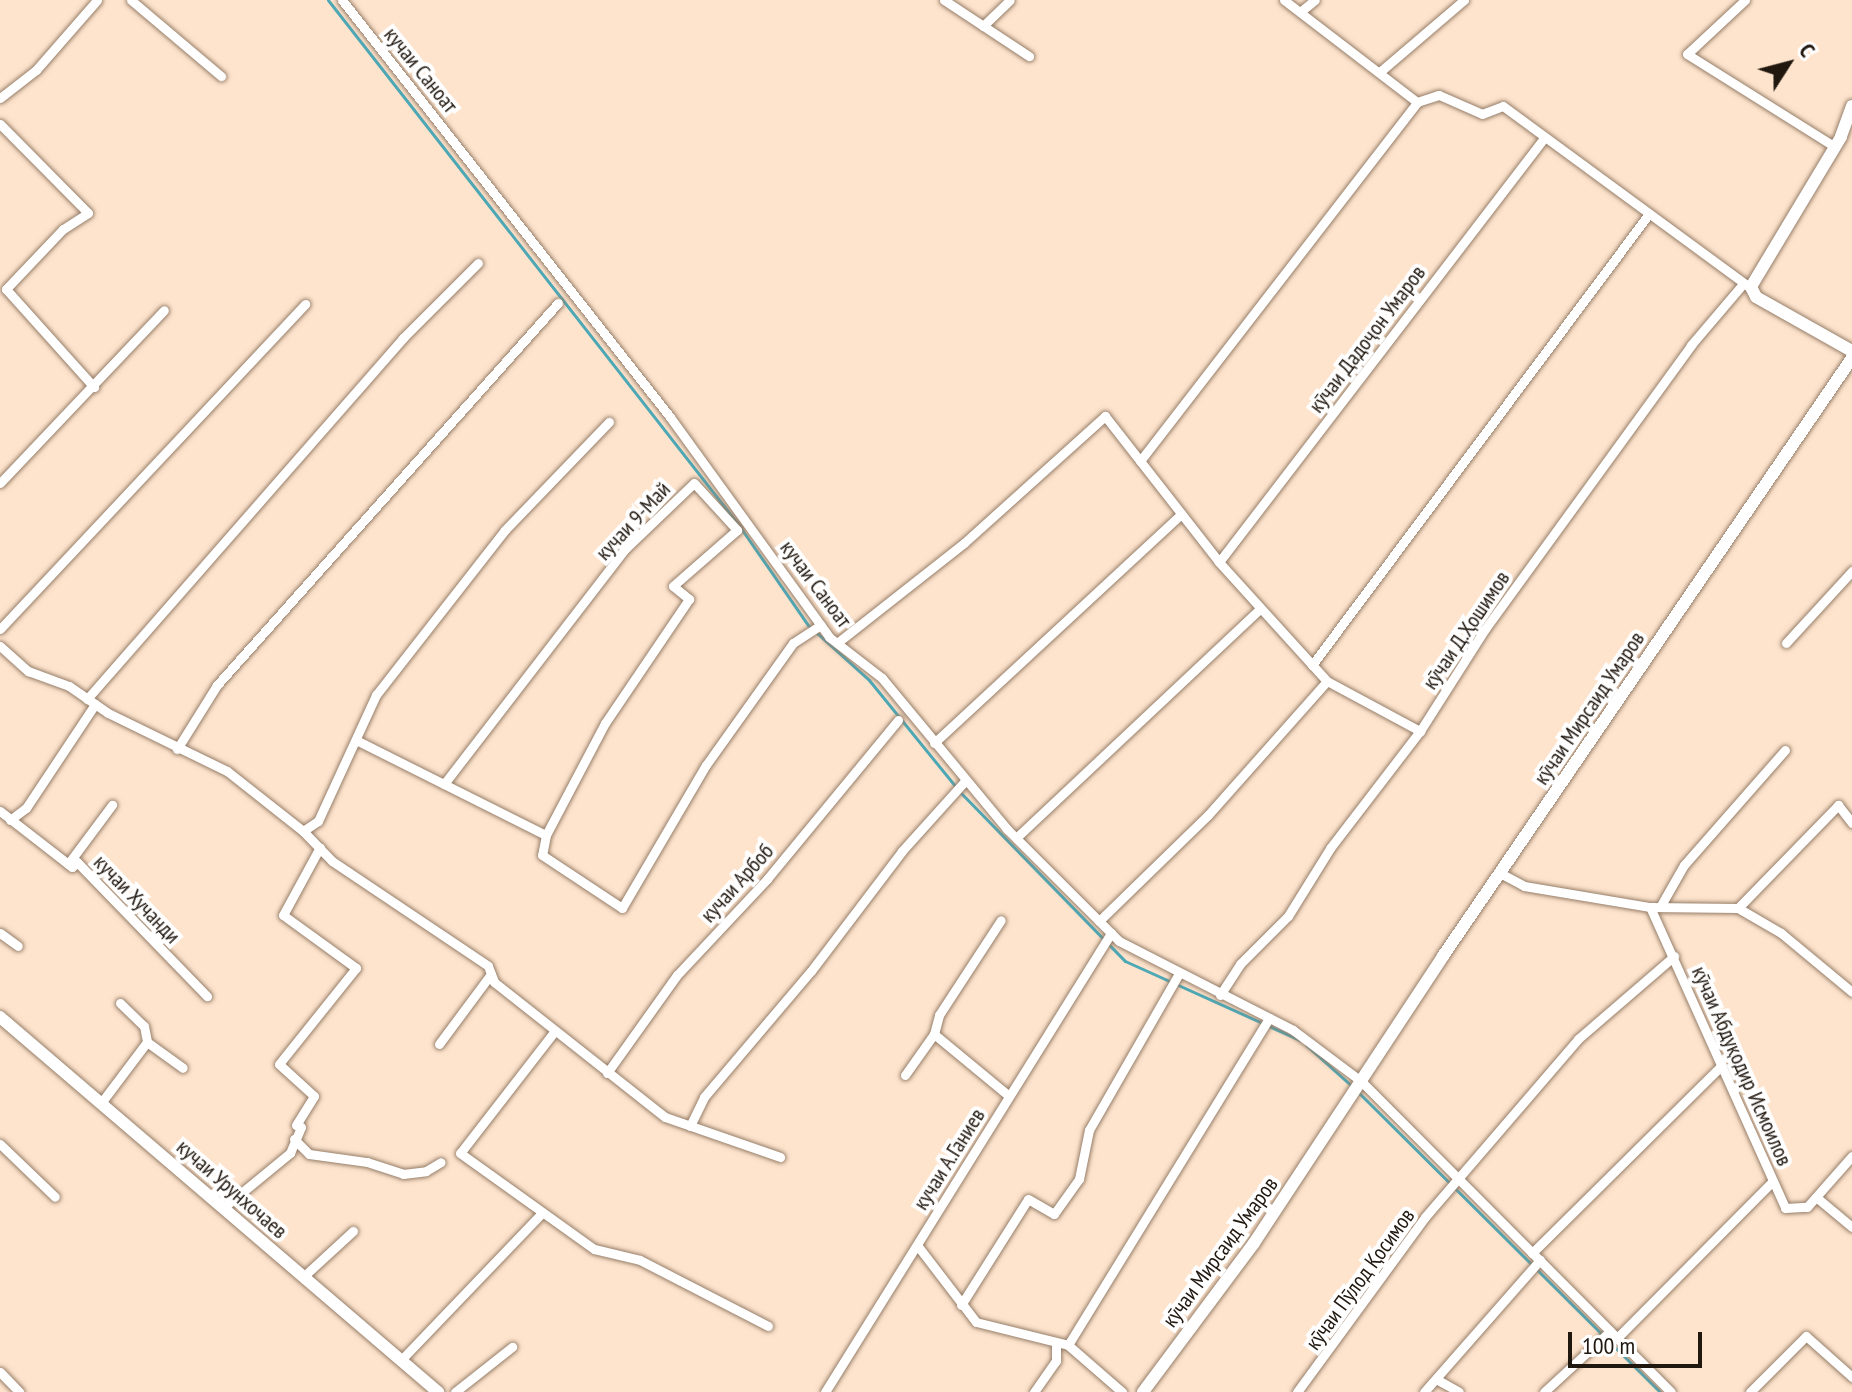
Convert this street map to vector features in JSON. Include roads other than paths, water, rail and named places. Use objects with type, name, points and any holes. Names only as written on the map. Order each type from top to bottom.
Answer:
[{"type":"street","points":[[0,98],[36,70],[97,0]]},
{"type":"street","points":[[131,0],[221,76]]},
{"type":"street","name":"кучаи Саноат","points":[[342,0],[670,417],[815,628],[882,678],[934,743],[960,786],[1017,837],[1099,921],[1108,938],[1175,980],[1220,995],[1266,1022],[1293,1030],[1357,1087],[1671,1392]]},
{"type":"street","points":[[944,0],[1029,56]]},
{"type":"street","points":[[983,26],[1010,0]]},
{"type":"street","points":[[1284,0],[1382,70],[1417,102]]},
{"type":"street","points":[[1300,12],[1315,0]]},
{"type":"street","points":[[1382,70],[1464,0]]},
{"type":"street","points":[[1745,0],[1687,54],[1835,147]]},
{"type":"street","points":[[1140,461],[1417,102],[1439,95],[1482,114],[1503,106],[1747,285],[1756,297],[1852,351]]},
{"type":"street","points":[[1747,285],[1835,147],[1852,106]]},
{"type":"street","points":[[0,124],[88,213],[63,229],[6,289],[94,387]]},
{"type":"street","name":"кӯчаи Дадоҷон Умаров","points":[[1219,562],[1544,138]]},
{"type":"street","points":[[1312,665],[1648,215]]},
{"type":"street","points":[[10,820],[26,808],[91,702],[393,350],[478,263]]},
{"type":"street","name":"кӯчаи Д.Ҳошимов","points":[[1220,995],[1240,964],[1288,916],[1331,847],[1420,731],[1503,605],[1691,345],[1747,285]]},
{"type":"street","points":[[177,749],[217,685],[558,303]]},
{"type":"street","points":[[0,629],[305,304]]},
{"type":"street","points":[[0,483],[164,310]]},
{"type":"street","name":"кӯчаи Мирсаид Умаров","points":[[1143,1392],[1254,1243],[1500,873],[1852,358]]},
{"type":"street","points":[[837,643],[964,543],[1105,416],[1219,562],[1327,681],[1420,731]]},
{"type":"street","points":[[303,831],[318,821],[376,695],[505,530],[609,422]]},
{"type":"street","name":"кучаи 9-Май","points":[[444,784],[625,549],[694,483],[737,530],[673,586],[689,599],[605,723],[546,835]]},
{"type":"street","points":[[934,743],[1181,514]]},
{"type":"street","points":[[1786,643],[1852,571]]},
{"type":"street","points":[[1017,837],[1260,609]]},
{"type":"street","points":[[356,740],[546,835],[542,855],[622,908],[706,765],[793,643],[815,628]]},
{"type":"street","points":[[0,646],[28,671],[177,749],[227,771],[303,831],[357,879],[488,966],[491,974],[554,1032],[665,1117],[780,1157]]},
{"type":"street","points":[[1099,921],[1208,815],[1327,681]]},
{"type":"street","name":"кучаи Арбоб","points":[[607,1073],[677,975],[767,879],[898,720]]},
{"type":"street","points":[[1655,907],[1693,854],[1785,750]]},
{"type":"street","points":[[690,1126],[704,1097],[960,786]]},
{"type":"street","points":[[68,864],[112,805]]},
{"type":"street","points":[[1738,908],[1838,805],[1852,823]]},
{"type":"street","name":"кучаи Хучанди","points":[[0,811],[72,867],[77,862],[207,996]]},
{"type":"street","points":[[223,1208],[290,1153],[314,1096],[279,1064],[356,968],[283,915],[320,847]]},
{"type":"street","points":[[1500,873],[1524,886],[1655,907],[1738,908],[1781,933],[1852,992]]},
{"type":"street","name":"кӯчаи Абдуқодир Исмоилов","points":[[1655,907],[1785,1208],[1807,1207],[1816,1197]]},
{"type":"street","points":[[905,1075],[934,1034],[939,1015],[1001,920]]},
{"type":"street","points":[[0,933],[18,946]]},
{"type":"street","name":"кучаи А.Ганиев","points":[[825,1392],[1108,938]]},
{"type":"street","name":"кӯчаи Пӯлод Қосимов","points":[[1297,1392],[1455,1182],[1578,1039],[1674,956]]},
{"type":"street","points":[[439,1044],[491,974]]},
{"type":"street","points":[[961,1305],[1028,1199],[1054,1214],[1079,1179],[1089,1130],[1175,980]]},
{"type":"street","points":[[120,1003],[144,1026],[147,1042],[183,1068]]},
{"type":"street","name":"кучаи Урунхочаев","points":[[0,1017],[438,1392]]},
{"type":"street","points":[[1068,1345],[1266,1022]]},
{"type":"street","points":[[554,1032],[460,1153],[541,1214],[594,1249],[640,1260],[768,1326]]},
{"type":"street","points":[[934,1034],[1009,1096]]},
{"type":"street","points":[[101,1103],[147,1042]]},
{"type":"street","points":[[1424,1392],[1536,1261],[1722,1065]]},
{"type":"street","points":[[294,1139],[309,1154],[367,1162],[403,1174],[426,1171],[441,1162]]},
{"type":"street","points":[[1,1147],[55,1197]]},
{"type":"street","points":[[1852,1156],[1816,1197],[1852,1227]]},
{"type":"street","points":[[1544,1392],[1614,1334],[1773,1181]]},
{"type":"street","points":[[401,1360],[541,1214]]},
{"type":"street","points":[[303,1277],[353,1231]]},
{"type":"street","points":[[917,1245],[976,1322],[1056,1346],[1068,1345],[1122,1392]]},
{"type":"street","points":[[1750,1392],[1806,1336],[1852,1377]]},
{"type":"street","points":[[1034,1392],[1056,1361],[1056,1346]]},
{"type":"street","points":[[455,1392],[512,1347]]},
{"type":"street","points":[[0,1372],[19,1392]]},
{"type":"street","points":[[1436,1379],[1459,1392]]},
{"type":"waterway","points":[[328,0],[738,524],[808,625],[869,680],[955,786]]},
{"type":"waterway","points":[[960,792],[1125,961],[1300,1040]]},
{"type":"waterway","points":[[1306,1045],[1354,1088]]},
{"type":"waterway","points":[[1359,1093],[1660,1392]]}]
